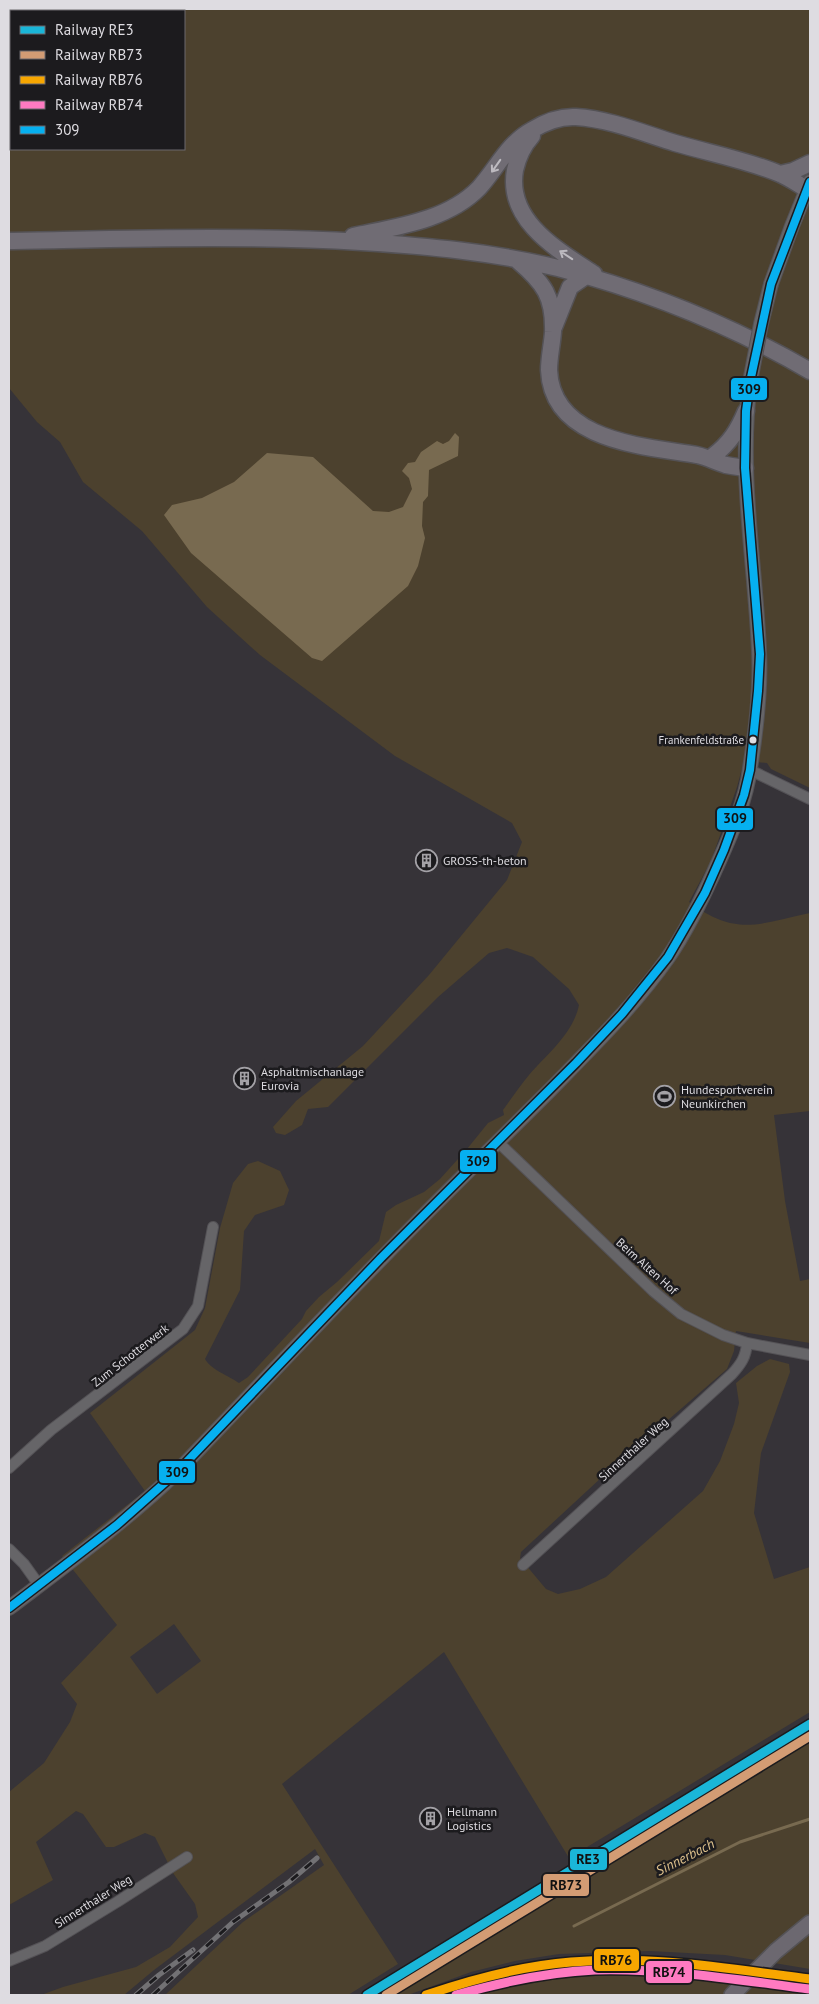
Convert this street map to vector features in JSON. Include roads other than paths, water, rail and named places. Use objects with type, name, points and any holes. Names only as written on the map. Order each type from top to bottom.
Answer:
[{"type":"highway","points":[[331,240],[409,223],[459,204],[481,186],[510,148],[521,137],[561,118],[573,117],[601,121],[780,174],[809,186]]},
{"type":"highway","points":[[545,124],[529,140],[518,158],[514,183],[517,199],[528,221],[551,245],[606,282]]},
{"type":"highway","points":[[780,174],[794,171],[810,163]]},
{"type":"highway","points":[[10,241],[214,238],[331,240],[448,249],[515,260],[606,282],[687,311],[741,334],[810,370]]},
{"type":"highway","points":[[515,260],[544,286],[550,306],[553,331],[549,371],[552,385],[563,408],[580,425],[601,436],[620,442],[707,456],[726,465],[745,463]]},
{"type":"highway","points":[[553,331],[570,287],[586,276]]},
{"type":"highway","points":[[707,456],[723,448],[733,437],[746,411]]},
{"type":"main road","points":[[9,1608],[102,1538],[150,1498],[178,1471],[374,1265],[498,1142],[622,1014],[668,957],[683,934],[705,893],[724,850],[744,794],[750,770],[760,654],[745,463],[746,411],[761,324],[771,284],[809,186]]},
{"type":"main road","points":[[732,1995],[776,1951],[810,1923]]},
{"type":"street","points":[[750,770],[810,799]]},
{"type":"street","name":"Beim Alten Hof","points":[[498,1142],[653,1291],[674,1308],[704,1327],[723,1335],[747,1343],[806,1354]]},
{"type":"street","name":"Zum Schotterwerk","points":[[9,1468],[50,1430],[183,1329],[198,1306],[212,1227]]},
{"type":"street","name":"Sinnerthaler Weg","points":[[523,1566],[732,1374],[742,1364],[747,1343]]},
{"type":"street","points":[[9,1549],[24,1564],[40,1585]]},
{"type":"street","name":"Sinnerthaler Weg","points":[[9,1961],[45,1946],[187,1857]]},
{"type":"waterway","name":"Sinnerbach","points":[[574,1926],[740,1842],[810,1819]]},
{"type":"railway","points":[[153,1995],[233,1922],[289,1882],[317,1858]]},
{"type":"railway","points":[[136,1995],[193,1950]]},
{"type":"rail line","name":"RE3","points":[[367,1995],[810,1724]]},
{"type":"rail line","name":"RB73","points":[[386,1995],[810,1736]]},
{"type":"rail line","name":"RB76","points":[[426,1995],[516,1970],[552,1964],[601,1960],[691,1964],[810,1979]]},
{"type":"rail line","name":"RB74","points":[[456,1995],[525,1978],[595,1970],[676,1973],[809,1989]]},
{"type":"place","name":"Frankenfeldstraße","points":[[753,740]]},
{"type":"place","name":"GROSS-th-beton","points":[[427,860]]},
{"type":"place","name":"Asphaltmischanlage Eurovia","points":[[245,1078]]},
{"type":"place","name":"Hundesportverein Neunkirchen","points":[[665,1096]]},
{"type":"place","name":"Hellmann Logistics","points":[[431,1818]]}]
